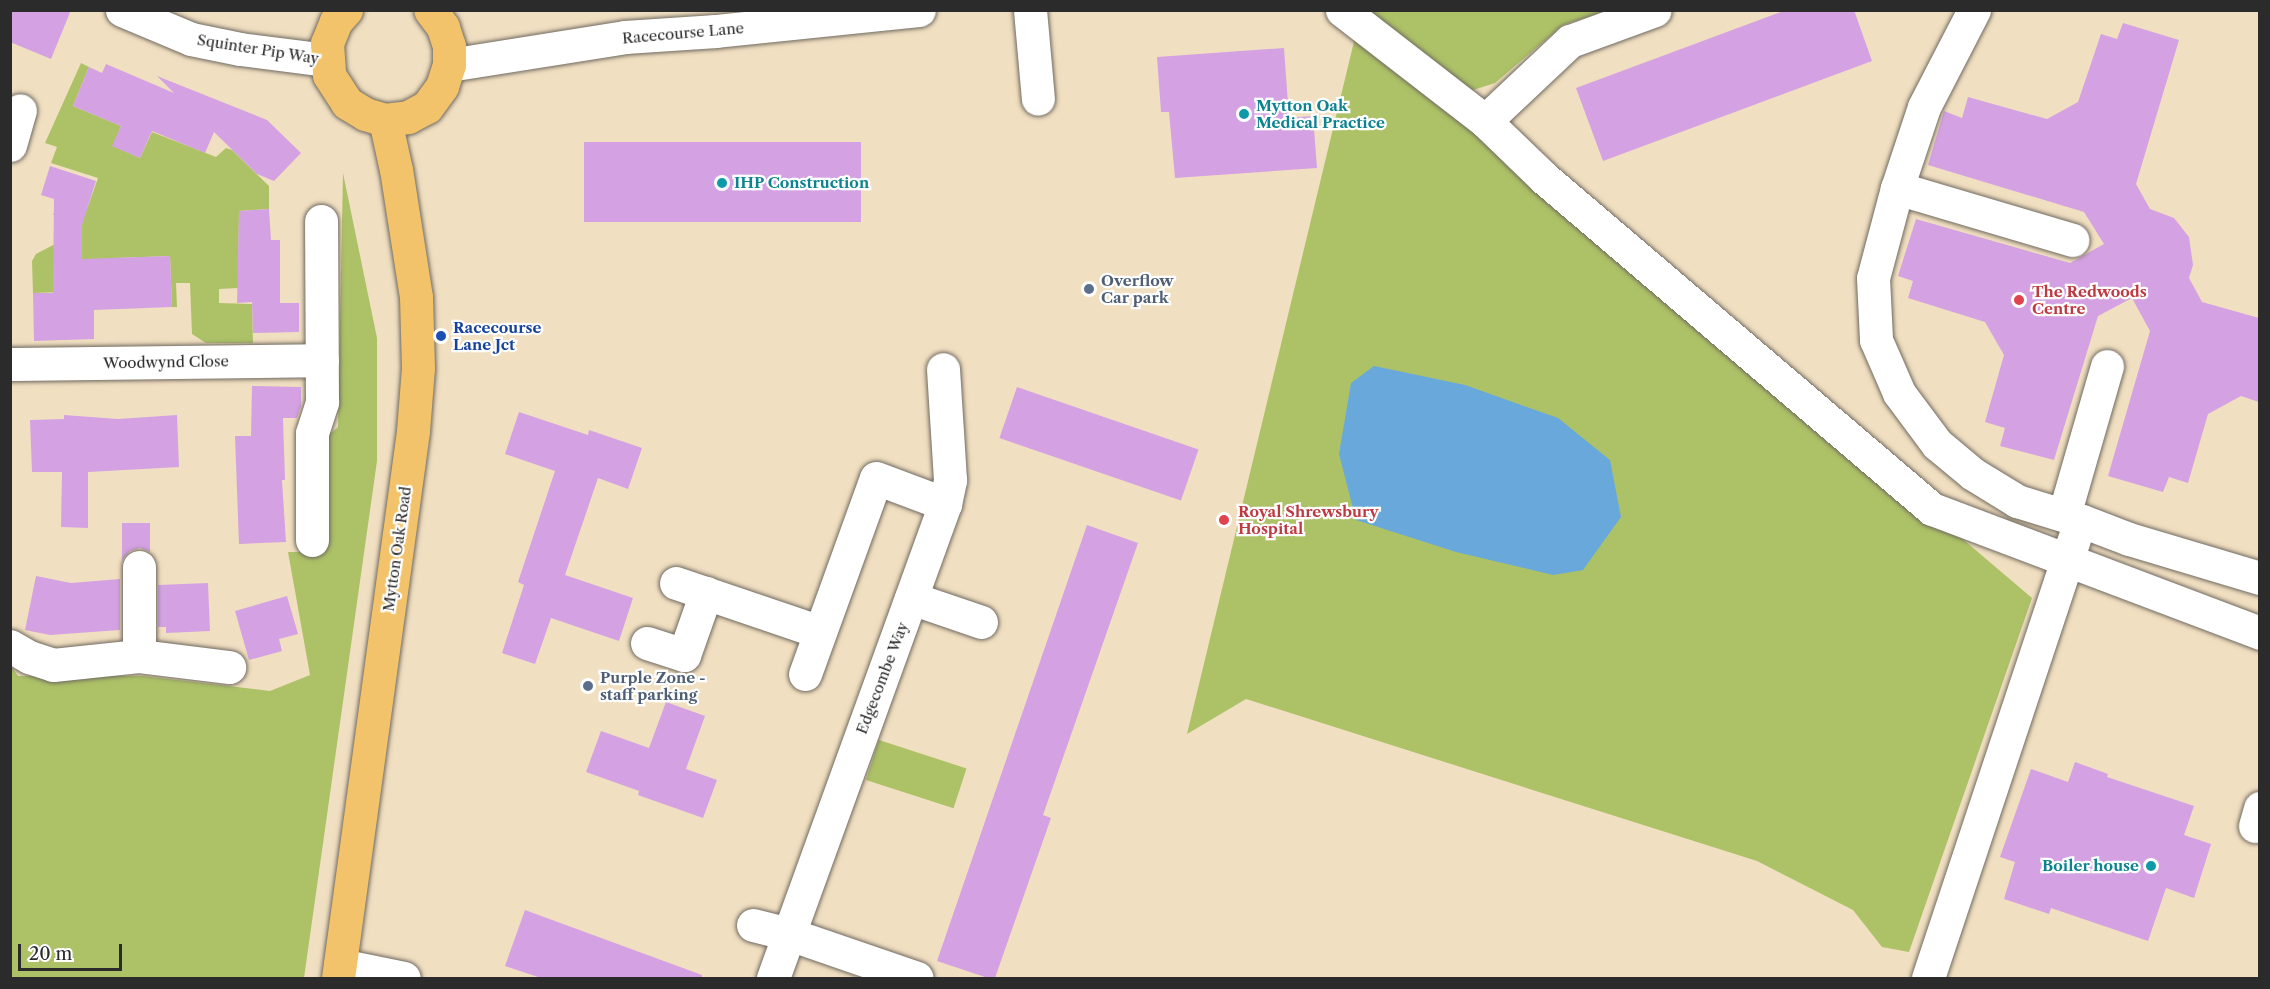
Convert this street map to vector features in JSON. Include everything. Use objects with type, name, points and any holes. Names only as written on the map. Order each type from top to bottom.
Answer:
[{"type":"main road","points":[[346,10],[336,21],[327,43],[327,60],[333,86],[347,103],[365,114],[385,120],[408,117],[427,107],[442,86],[449,65],[449,46],[443,27],[430,10]]},
{"type":"main road","name":"Mytton Oak Road","points":[[339,972],[411,443],[418,368],[416,297],[403,210],[385,120]]},
{"type":"street","name":"Squinter Pip Way","points":[[122,10],[191,39],[240,49],[327,60]]},
{"type":"street","name":"Racecourse Lane","points":[[449,65],[625,37],[716,31],[853,13],[919,10]]},
{"type":"street","points":[[1030,10],[1038,99]]},
{"type":"street","points":[[1342,10],[1485,121],[1544,178],[1932,509],[2259,633]]},
{"type":"street","points":[[1485,121],[1570,41],[1655,10]]},
{"type":"street","points":[[1974,10],[1924,108],[1897,188],[1873,278],[1876,340],[1899,393],[1936,444],[1973,474],[2017,501],[2073,518],[2129,539],[2259,578]]},
{"type":"street","points":[[10,145],[20,110]]},
{"type":"street","points":[[1897,188],[2072,240]]},
{"type":"street","points":[[312,540],[312,433],[322,402],[321,221]]},
{"type":"street","name":"Woodwynd Close","points":[[10,364],[322,360]]},
{"type":"street","points":[[1928,978],[2068,561],[2073,518],[2107,366]]},
{"type":"street","name":"Edgecombe Way","points":[[773,978],[945,504],[950,480],[943,369]]},
{"type":"street","points":[[805,674],[876,478],[945,504]]},
{"type":"street","points":[[139,567],[139,656]]},
{"type":"street","points":[[647,643],[684,655],[691,588],[820,632]]},
{"type":"street","points":[[912,598],[981,622]]},
{"type":"street","points":[[10,646],[29,657],[53,665],[139,656],[229,667]]},
{"type":"street","points":[[753,925],[789,934],[917,978]]},
{"type":"street","points":[[339,972],[404,978]]},
{"type":"green space","points":[[1360,11],[1605,11],[1563,25],[1495,83],[1467,92]]},
{"type":"green space","points":[[1358,25],[2032,598],[1909,952],[1882,947],[1853,910],[1757,861],[1246,699],[1187,734]]},
{"type":"green space","points":[[81,63],[89,67],[73,106],[121,126],[113,146],[140,158],[152,132],[216,157],[226,148],[232,150],[269,186],[269,209],[239,211],[238,288],[219,289],[219,303],[252,304],[253,343],[206,343],[192,334],[190,283],[176,283],[177,307],[172,307],[170,256],[116,258],[93,291],[33,293],[32,261],[36,254],[53,245],[81,245],[82,215],[53,215],[59,201],[87,209],[98,178],[51,163],[57,147],[45,143]]},
{"type":"green space","points":[[343,173],[377,338],[377,461],[304,978],[11,978],[10,665],[18,676],[143,676],[270,691],[310,675],[288,552],[323,552],[326,437],[338,427]]},
{"type":"green space","points":[[879,740],[966,768],[954,808],[866,780]]},
{"type":"water","points":[[1374,366],[1465,385],[1558,418],[1610,460],[1621,517],[1583,570],[1553,575],[1456,552],[1356,520],[1339,454],[1351,383]]},
{"type":"building","points":[[10,10],[71,10],[51,59],[10,42]]},
{"type":"building","points":[[1786,10],[1854,10],[1872,61],[1603,161],[1576,88]]},
{"type":"building","points":[[2123,23],[2179,40],[2136,184],[2150,209],[2174,218],[2189,237],[2193,265],[2189,278],[2202,302],[2259,318],[2259,402],[2241,396],[2208,414],[2188,483],[2169,477],[2163,492],[2108,476],[2150,331],[2132,298],[2098,316],[2054,460],[2000,446],[2005,428],[1985,422],[2004,355],[1985,322],[1908,298],[1913,281],[1898,276],[1916,219],[2070,263],[2104,244],[2084,212],[1928,165],[1944,111],[1962,118],[1968,97],[2047,119],[2078,102],[2101,34],[2117,39]]},
{"type":"building","name":"Mytton Oak Medical Practice","points":[[1284,48],[1289,118],[1313,116],[1317,168],[1175,178],[1169,112],[1161,112],[1157,57]]},
{"type":"building","points":[[106,64],[174,93],[157,76],[267,120],[301,153],[274,181],[257,174],[214,132],[205,153],[152,131],[140,158],[112,146],[121,126],[73,106],[89,67],[102,73]]},
{"type":"building","name":"IHP Construction","points":[[584,142],[861,142],[861,222],[584,222]]},
{"type":"building","points":[[50,166],[96,181],[82,225],[82,259],[170,256],[172,307],[94,310],[94,339],[34,341],[33,293],[53,293],[54,199],[41,195]]},
{"type":"building","points":[[269,209],[271,240],[280,240],[280,303],[299,303],[299,332],[253,333],[252,302],[237,303],[239,211]]},
{"type":"building","points":[[252,386],[301,387],[301,406],[297,418],[283,418],[285,480],[282,480],[286,542],[239,544],[235,436],[251,436]]},
{"type":"building","points":[[1017,387],[1199,450],[1181,501],[999,438]]},
{"type":"building","points":[[519,412],[588,435],[589,430],[642,448],[628,489],[598,478],[565,575],[633,598],[619,641],[551,618],[535,664],[502,653],[524,585],[518,582],[555,471],[505,454]]},
{"type":"building","points":[[64,415],[118,419],[177,415],[179,467],[88,472],[88,528],[61,527],[62,472],[32,472],[30,420],[64,419]]},
{"type":"building","points":[[122,523],[150,523],[150,552],[140,548],[130,551],[122,560]]},
{"type":"building","points":[[1087,525],[1138,543],[1043,815],[1051,818],[995,978],[988,978],[937,961]]},
{"type":"building","points":[[36,576],[71,583],[120,579],[120,630],[50,635],[25,630]]},
{"type":"building","points":[[208,583],[210,631],[166,633],[166,627],[158,627],[158,585]]},
{"type":"building","points":[[287,596],[298,634],[279,639],[282,651],[249,660],[235,611]]},
{"type":"building","points":[[666,702],[705,716],[686,769],[717,780],[703,818],[638,795],[639,791],[586,772],[601,731],[649,748]]},
{"type":"building","points":[[2075,762],[2108,774],[2107,777],[2194,806],[2184,835],[2211,844],[2194,898],[2166,888],[2148,941],[2051,908],[2049,914],[2004,899],[2015,862],[2000,857],[2031,769],[2068,782]]},
{"type":"building","points":[[525,910],[702,975],[702,978],[541,978],[505,966]]},
{"type":"place","name":"Mytton Oak Medical Practice","points":[[1244,114]]},
{"type":"place","name":"IHP Construction","points":[[722,183]]},
{"type":"place","name":"Overflow Car park","points":[[1089,289]]},
{"type":"place","name":"The Redwoods Centre","points":[[2019,300]]},
{"type":"place","name":"Racecourse Lane Jct","points":[[441,336]]},
{"type":"place","name":"Royal Shrewsbury Hospital","points":[[1224,520]]},
{"type":"place","name":"Purple Zone - staff parking","points":[[588,686]]},
{"type":"place","name":"Boiler house","points":[[2151,866]]}]
